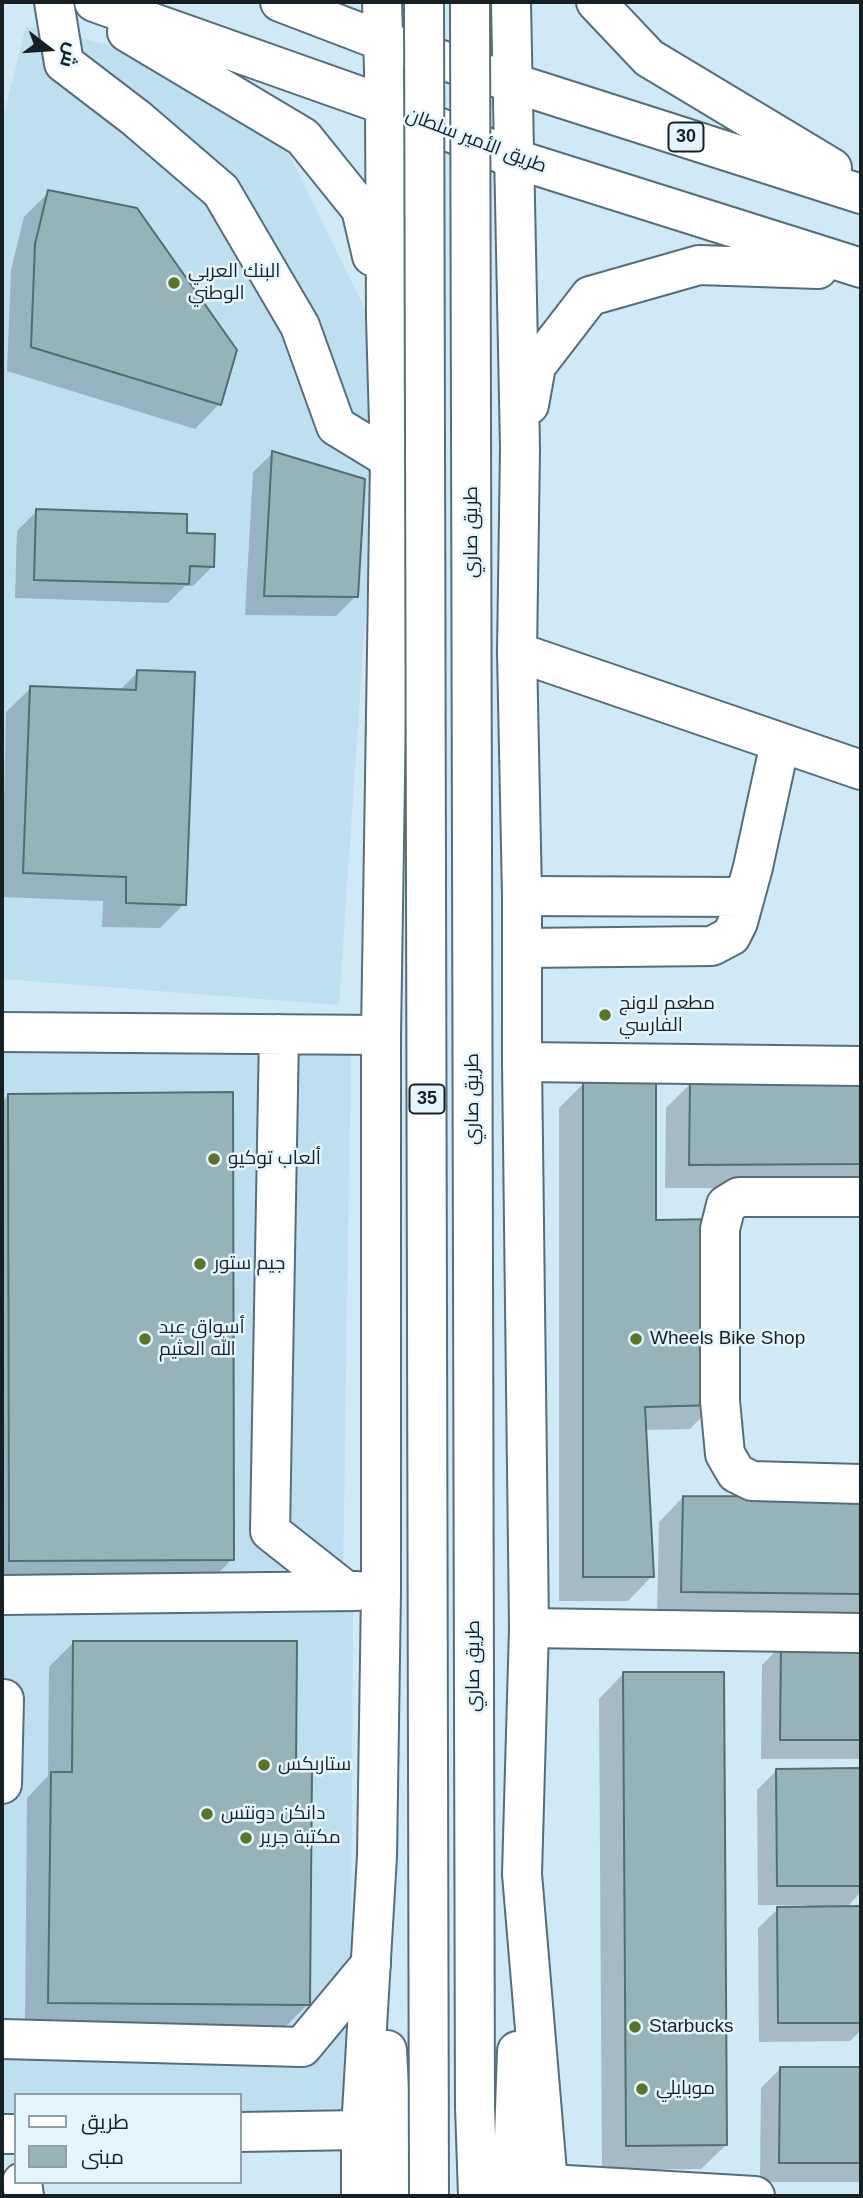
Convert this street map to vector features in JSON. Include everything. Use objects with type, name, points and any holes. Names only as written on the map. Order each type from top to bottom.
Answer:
[{"type":"main road","points":[[54,2],[64,63],[136,118],[221,191],[300,326],[336,426],[390,459]]},
{"type":"main road","points":[[77,2],[303,137],[361,209],[386,318]]},
{"type":"main road","name":"طريق الأمير سلطان","points":[[94,2],[385,105],[512,158],[861,269]]},
{"type":"main road","name":"30","points":[[280,2],[382,41],[861,194]]},
{"type":"main road","points":[[382,2],[390,459],[381,1035],[364,1591],[394,2196]]},
{"type":"main road","name":"35","points":[[424,2],[429,2196]]},
{"type":"main road","name":"طريق صاري","points":[[470,2],[475,2106],[478,2196]]},
{"type":"main road","points":[[511,2],[512,158],[520,448],[517,652],[523,948],[529,1628],[512,2196]]},
{"type":"main road","points":[[596,2],[649,58],[861,186]]},
{"type":"main road","points":[[390,459],[412,293],[428,276],[450,262],[459,262],[487,283],[520,448]]},
{"type":"main road","points":[[520,448],[536,366],[590,296],[699,265],[861,269]]},
{"type":"main road","points":[[517,652],[861,770]]},
{"type":"main road","points":[[523,948],[712,946],[731,936],[745,897],[780,743]]},
{"type":"main road","points":[[522,896],[745,897]]},
{"type":"main road","points":[[2,1032],[381,1035]]},
{"type":"main road","points":[[267,1592],[278,1034]]},
{"type":"main road","points":[[522,1062],[861,1066]]},
{"type":"main road","points":[[861,1197],[739,1197],[726,1205],[720,1229],[720,1401],[724,1454],[736,1473],[752,1481],[861,1484]]},
{"type":"main road","points":[[270,1531],[364,1591]]},
{"type":"main road","points":[[2,1595],[364,1591]]},
{"type":"main road","points":[[529,1628],[861,1633]]},
{"type":"main road","points":[[2,1784],[4,1699]]},
{"type":"main road","points":[[361,2196],[361,2130],[377,1856]]},
{"type":"main road","points":[[522,1874],[549,2190],[755,2196]]},
{"type":"main road","points":[[2,2039],[302,2047],[371,1964]]},
{"type":"main road","points":[[242,2132],[361,2130]]},
{"type":"shaded area","points":[[26,26],[206,67],[289,154],[365,309],[373,503],[339,1005],[3,979],[2,121]]},
{"type":"shaded area","points":[[2,1043],[351,1047],[343,1578],[2,1580]]},
{"type":"shaded area","points":[[2,1609],[353,1609],[350,2120],[242,2120],[242,2093],[14,2093],[14,2120],[2,2120]]},
{"type":"building","points":[[48,190],[137,208],[237,350],[221,405],[31,347],[35,244]]},
{"type":"building","points":[[272,451],[365,479],[358,597],[264,596]]},
{"type":"building","points":[[36,509],[187,514],[187,533],[215,534],[214,567],[190,566],[189,584],[34,580]]},
{"type":"building","points":[[137,670],[195,672],[186,905],[126,903],[126,877],[23,873],[30,686],[136,690]]},
{"type":"building","points":[[656,1081],[656,1220],[716,1219],[716,1405],[645,1407],[654,1577],[583,1577],[583,1082]]},
{"type":"building","points":[[690,1081],[861,1081],[861,1164],[689,1165]]},
{"type":"building","points":[[233,1092],[234,1560],[9,1561],[8,1094]]},
{"type":"building","points":[[683,1496],[861,1497],[861,1594],[681,1592]]},
{"type":"building","points":[[73,1641],[297,1641],[296,1769],[312,1769],[310,2005],[48,2003],[51,1772],[72,1772]]},
{"type":"building","points":[[781,1644],[861,1644],[861,1740],[780,1740]]},
{"type":"building","points":[[623,1672],[724,1672],[727,2145],[626,2146]]},
{"type":"building","points":[[861,1768],[861,1886],[777,1886],[776,1769]]},
{"type":"building","points":[[861,1906],[861,2023],[778,2023],[777,1907]]},
{"type":"building","points":[[780,2067],[861,2067],[861,2163],[779,2163]]},
{"type":"place","name":"البنك العربي الوطني","points":[[174,283]]},
{"type":"place","name":"مطعم لاونج الفارسي","points":[[605,1015]]},
{"type":"place","name":"ألعاب توكيو","points":[[214,1159]]},
{"type":"place","name":"جيم ستور","points":[[200,1264]]},
{"type":"place","name":"أسواق عبد الله العثيم","points":[[145,1339]]},
{"type":"place","name":"Wheels Bike Shop","points":[[636,1339]]},
{"type":"place","name":"ستاربكس","points":[[264,1765]]},
{"type":"place","name":"دانكن دونتس","points":[[207,1814]]},
{"type":"place","name":"مكتبة جرير","points":[[246,1838]]},
{"type":"place","name":"Starbucks","points":[[635,2027]]},
{"type":"place","name":"موبايلي","points":[[642,2089]]}]
